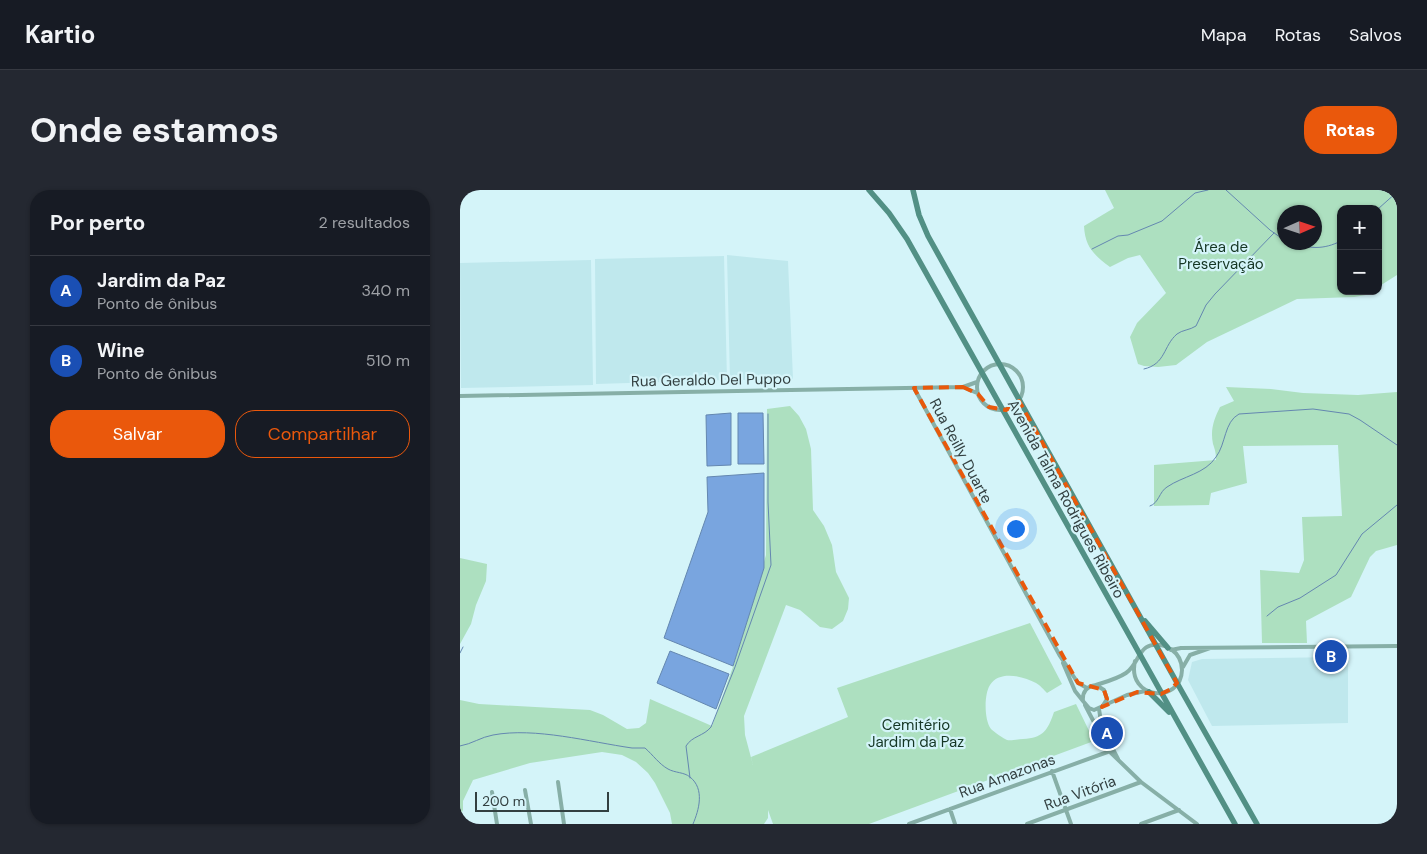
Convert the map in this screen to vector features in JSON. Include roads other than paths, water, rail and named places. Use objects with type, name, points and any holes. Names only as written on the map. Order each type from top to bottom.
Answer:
[{"type":"main road","name":"Avenida Talma Rodrigues Ribeiro","points":[[869,190],[889,212],[901,229],[1172,715],[1235,824]]},
{"type":"main road","name":"Avenida Talma Rodrigues Ribeiro","points":[[913,190],[923,226],[1019,401],[1257,824]]},
{"type":"main road","points":[[1140,616],[1170,649]]},
{"type":"main road","points":[[1148,692],[1172,715]]},
{"type":"street","points":[[978,394],[977,382],[989,366],[999,364],[1010,366],[1021,377],[1024,388],[1019,401],[1012,407],[1003,410]]},
{"type":"street","name":"Rua Geraldo Del Puppo","points":[[460,396],[963,387],[977,382]]},
{"type":"street","name":"Rua Geraldo Del Puppo","points":[[963,387],[978,394],[986,405],[995,410],[1003,410]]},
{"type":"street","name":"Rua Reilly Duarte","points":[[914,388],[1060,656],[1078,683],[1087,688]]},
{"type":"street","points":[[1214,647],[1190,656],[1184,663],[1177,683],[1169,691],[1161,694],[1148,692],[1127,695],[1101,708],[1089,708],[1084,703],[1084,692],[1087,688],[1123,675],[1130,670],[1139,654],[1145,648],[1156,645],[1170,649],[1214,647],[1397,646]]},
{"type":"street","points":[[1170,649],[1180,661],[1182,672]]},
{"type":"street","name":"Rua Reilly Duarte","points":[[1060,656],[1075,691],[1120,763],[1141,782],[1197,824]]},
{"type":"street","points":[[1135,662],[1133,668],[1135,678],[1138,684],[1148,692]]},
{"type":"street","points":[[1096,685],[1106,694],[1106,703],[1101,708]]},
{"type":"street","name":"Rua Reilly Duarte","points":[[1101,708],[1102,728],[1111,751]]},
{"type":"street","name":"Rua Amazonas","points":[[909,824],[1111,751]]},
{"type":"street","points":[[1052,772],[1071,824]]},
{"type":"street","points":[[558,782],[564,824]]},
{"type":"street","name":"Rua Vitória","points":[[1027,824],[1141,782]]},
{"type":"street","points":[[525,790],[531,824]]},
{"type":"street","points":[[492,792],[497,824]]},
{"type":"street","points":[[950,809],[955,824]]},
{"type":"street","points":[[1141,824],[1179,810]]},
{"type":"water","points":[[731,413],[731,465],[707,466],[706,415]]},
{"type":"water","points":[[738,413],[763,413],[764,464],[738,464]]},
{"type":"water","points":[[764,473],[764,568],[733,666],[664,638],[708,512],[707,477]]},
{"type":"water","points":[[670,651],[729,674],[716,709],[657,683]]},
{"type":"waterway","points":[[1092,249],[1118,236],[1128,235],[1162,221],[1195,193],[1208,190]]},
{"type":"waterway","points":[[1226,190],[1277,235]]},
{"type":"waterway","points":[[1382,205],[1397,192]]},
{"type":"waterway","points":[[1144,369],[1151,367],[1160,359],[1177,334],[1196,326],[1206,305],[1215,294],[1274,233]]},
{"type":"waterway","points":[[1322,247],[1337,243]]},
{"type":"waterway","points":[[1150,506],[1153,505],[1167,487],[1200,471],[1211,463],[1219,452],[1230,422],[1239,414],[1313,409],[1349,414],[1397,445]]},
{"type":"waterway","points":[[690,778],[686,746],[691,740],[711,727],[735,667],[771,565],[768,502],[768,414]]},
{"type":"waterway","points":[[1267,616],[1278,607],[1300,598],[1336,575],[1362,534],[1397,505]]},
{"type":"waterway","points":[[460,653],[463,647]]},
{"type":"waterway","points":[[460,746],[493,735],[527,733],[562,736],[632,748],[645,748],[665,767],[688,775],[695,782],[698,787],[699,800],[693,824]]},
{"type":"place","name":"Wine","points":[[1331,656]]},
{"type":"place","name":"Jardim da Paz","points":[[1107,733]]},
{"type":"park label","name":"Área de Preservação","points":[[1221,256]]},
{"type":"park label","name":"Cemitério Jardim da Paz","points":[[916,734]]}]
